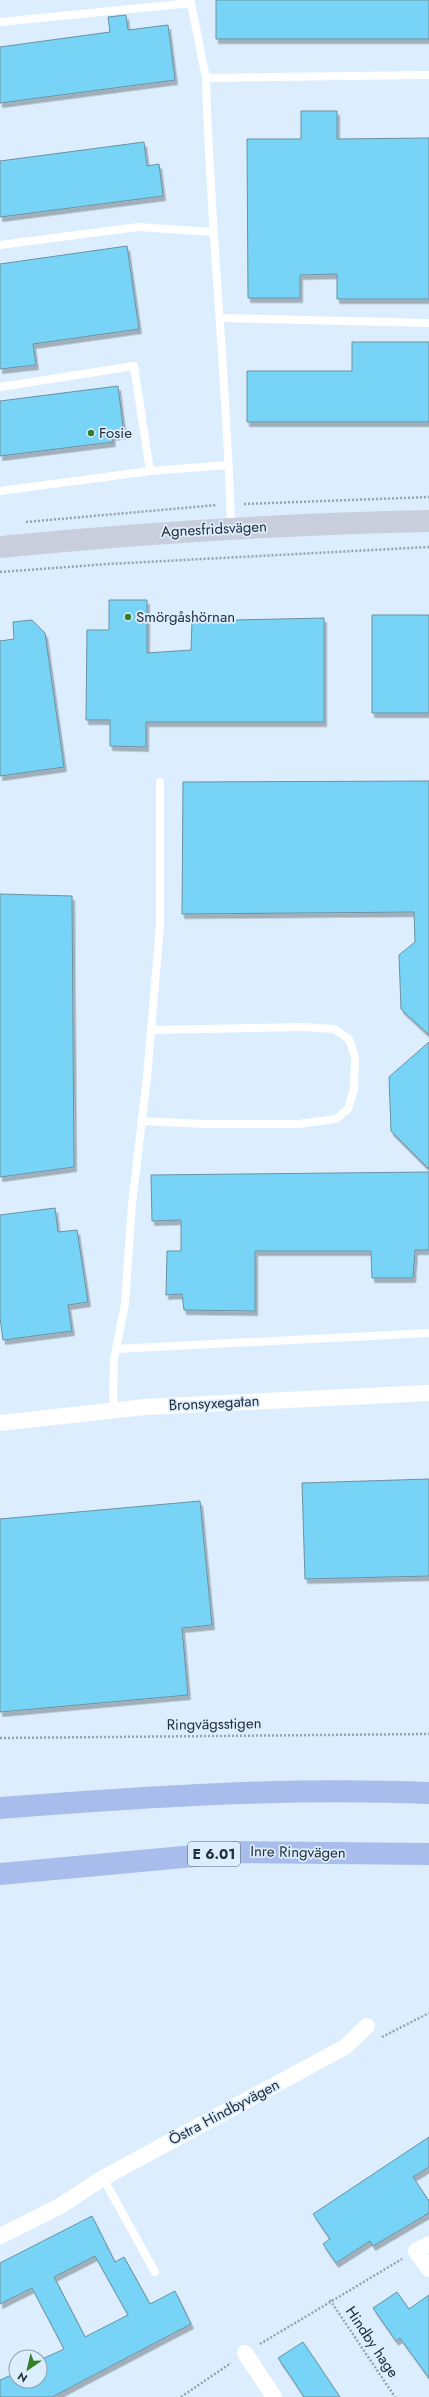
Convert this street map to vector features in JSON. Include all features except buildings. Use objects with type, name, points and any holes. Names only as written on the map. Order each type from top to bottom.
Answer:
[{"type":"highway","points":[[0,1808],[183,1795],[283,1791],[429,1793]]},
{"type":"highway","name":"Inre Ringvägen","points":[[0,1874],[237,1852],[429,1854]]},
{"type":"highway","points":[[0,1879],[34,1871]]},
{"type":"main road","name":"Agnesfridsvägen","points":[[0,547],[131,534],[231,528],[429,521]]},
{"type":"street","name":"Bronsyxegatan","points":[[0,1423],[146,1407],[429,1393]]},
{"type":"street","name":"Östra Hindbyvägen","points":[[0,2236],[60,2206],[103,2178],[345,2047],[367,2026]]},
{"type":"street","points":[[423,2248],[429,2269]]},
{"type":"street","points":[[245,2353],[274,2397]]},
{"type":"lane","points":[[0,22],[191,4],[206,78],[209,177],[221,318],[231,528]]},
{"type":"lane","points":[[206,78],[429,75]]},
{"type":"lane","points":[[0,245],[138,227],[213,232]]},
{"type":"lane","points":[[221,318],[429,323]]},
{"type":"lane","points":[[0,387],[134,366],[150,472]]},
{"type":"lane","points":[[0,491],[150,472],[229,464]]},
{"type":"lane","points":[[113,1411],[116,1349],[125,1304],[132,1204],[142,1122],[160,926],[160,782]]},
{"type":"lane","points":[[142,1122],[290,1124],[336,1119],[348,1109],[354,1089],[355,1057],[349,1039],[334,1029],[296,1027],[151,1030]]},
{"type":"lane","points":[[116,1349],[429,1333]]},
{"type":"lane","points":[[103,2178],[155,2272]]},
{"type":"path","points":[[0,572],[124,563],[429,547]]},
{"type":"path","name":"Ringvägsstigen","points":[[0,1738],[429,1734]]},
{"type":"path","points":[[380,2037],[429,2013]]},
{"type":"path","points":[[181,2397],[245,2353],[330,2300],[423,2248]]},
{"type":"path","name":"Hindby hage","points":[[330,2300],[395,2397]]},
{"type":"place","name":"Fosie","points":[[91,433]]},
{"type":"place","name":"Smörgåshörnan","points":[[128,617]]}]
